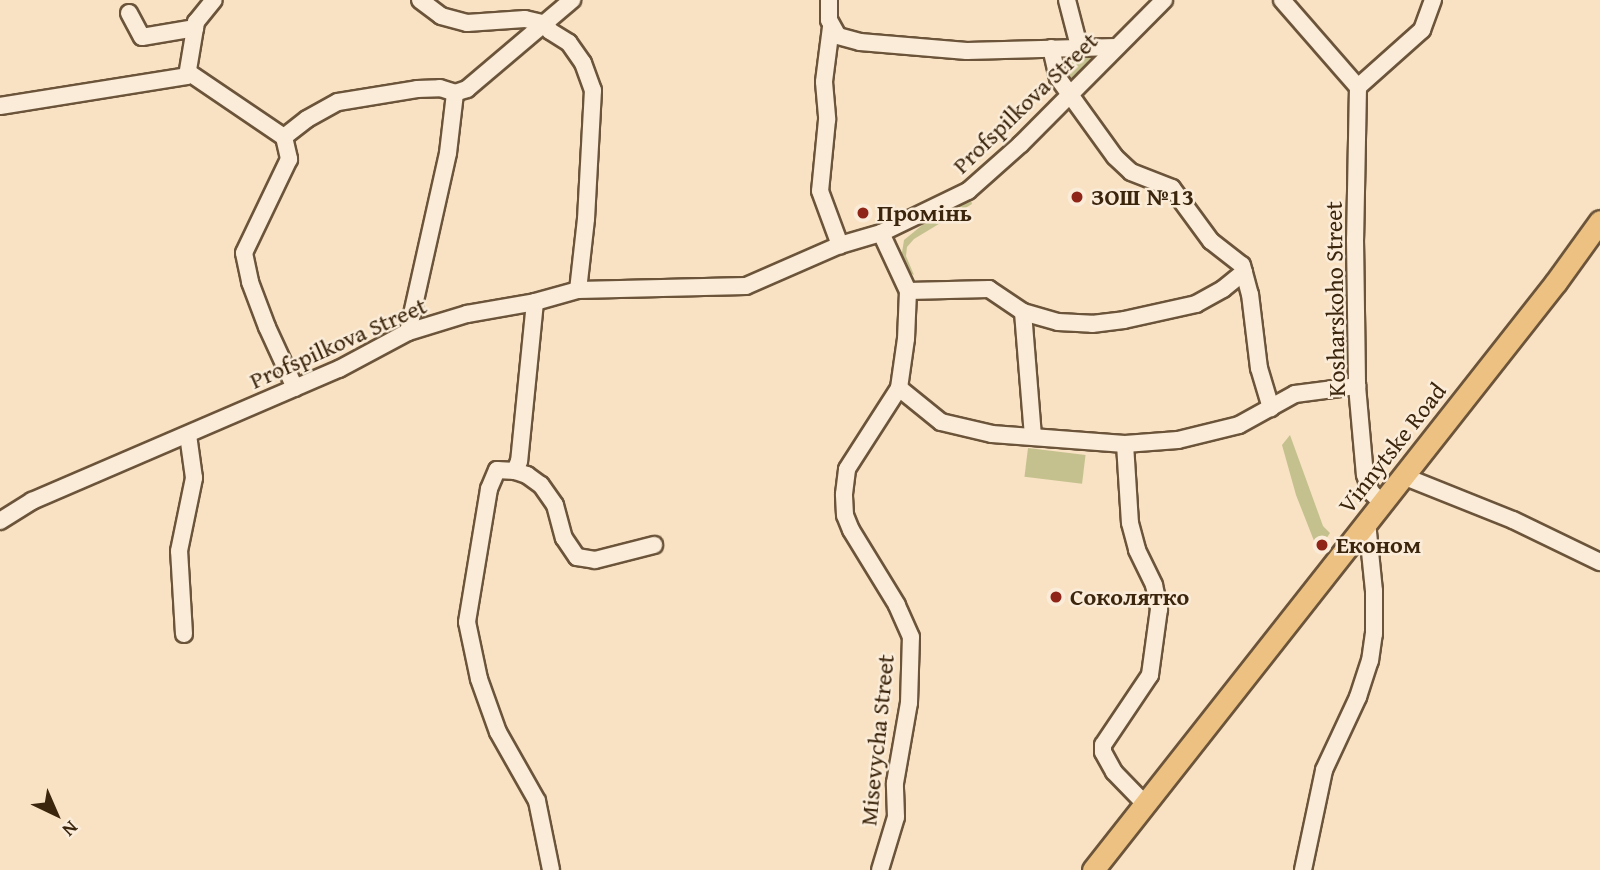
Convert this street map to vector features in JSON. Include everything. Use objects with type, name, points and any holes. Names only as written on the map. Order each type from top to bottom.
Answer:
[{"type":"main road","name":"Vinnytske Road","points":[[1093,870],[1404,476],[1600,221]]},
{"type":"street","points":[[0,106],[187,76],[195,28],[214,0]]},
{"type":"street","points":[[420,0],[441,16],[467,23],[525,19],[546,24],[550,31],[569,43],[583,63],[593,90],[586,219],[578,290]]},
{"type":"street","points":[[285,137],[307,118],[338,102],[417,89],[440,88],[455,93],[467,89],[507,52],[546,24],[572,0]]},
{"type":"street","points":[[1067,0],[1079,46]]},
{"type":"street","name":"Profspilkova Street","points":[[0,521],[32,501],[339,369],[408,332],[467,314],[535,302],[578,290],[746,286],[840,245],[881,233],[968,191],[1069,97],[1164,0]]},
{"type":"street","points":[[1282,0],[1359,87],[1422,30],[1433,0]]},
{"type":"street","points":[[827,11],[838,36],[886,45],[967,51],[1116,47]]},
{"type":"street","points":[[827,11],[824,82],[827,120],[820,191],[840,245]]},
{"type":"street","points":[[129,13],[142,37],[195,28]]},
{"type":"street","points":[[1051,48],[1058,79],[1115,157],[1131,172],[1172,188],[1211,241],[1242,265],[1254,318],[1259,368],[1271,408]]},
{"type":"street","points":[[188,72],[285,137],[289,159],[244,253],[250,282],[295,388]]},
{"type":"street","name":"Kosharskoho Street","points":[[1359,87],[1355,239],[1357,386],[1364,475],[1371,492],[1382,503]]},
{"type":"street","points":[[408,332],[448,153],[455,93]]},
{"type":"street","name":"Misevycha Street","points":[[880,870],[896,817],[895,783],[909,704],[911,636],[897,605],[851,530],[845,515],[845,478],[847,469],[899,388],[906,339],[908,291],[881,233]]},
{"type":"street","points":[[908,291],[989,289],[1023,312],[1058,322],[1092,324],[1124,320],[1196,304],[1223,289],[1244,272]]},
{"type":"street","points":[[515,471],[519,461],[535,302]]},
{"type":"street","points":[[1023,312],[1033,436]]},
{"type":"street","points":[[899,388],[941,422],[992,434],[1125,444],[1178,440],[1239,425],[1294,394],[1357,386]]},
{"type":"street","points":[[184,634],[179,551],[194,478],[188,435]]},
{"type":"street","points":[[1125,444],[1130,523],[1137,550],[1154,585],[1159,609],[1150,675],[1104,746],[1103,752],[1114,772],[1146,804]]},
{"type":"street","points":[[551,870],[537,800],[498,732],[479,679],[467,622],[489,489],[497,470],[527,475],[541,485],[555,505],[564,538],[577,557],[595,560],[654,545]]},
{"type":"street","points":[[1404,476],[1513,520],[1600,562]]},
{"type":"street","points":[[1303,870],[1324,770],[1358,697],[1370,660],[1374,634],[1374,592],[1367,523]]},
{"type":"shaded area","points":[[1106,51],[1071,88],[1060,65],[1062,59],[1068,53]]},
{"type":"shaded area","points":[[970,195],[972,204],[914,239],[907,247],[906,256],[914,275],[906,271],[901,259],[904,240],[926,222]]},
{"type":"shaded area","points":[[1290,435],[1323,526],[1330,533],[1318,551],[1296,495],[1282,445]]},
{"type":"shaded area","points":[[1028,448],[1086,455],[1082,484],[1024,477]]},
{"type":"place","name":"ЗОШ №13","points":[[1077,197]]},
{"type":"place","name":"Промінь","points":[[863,213]]},
{"type":"place","name":"Економ","points":[[1322,545]]},
{"type":"place","name":"Соколятко","points":[[1056,597]]}]
